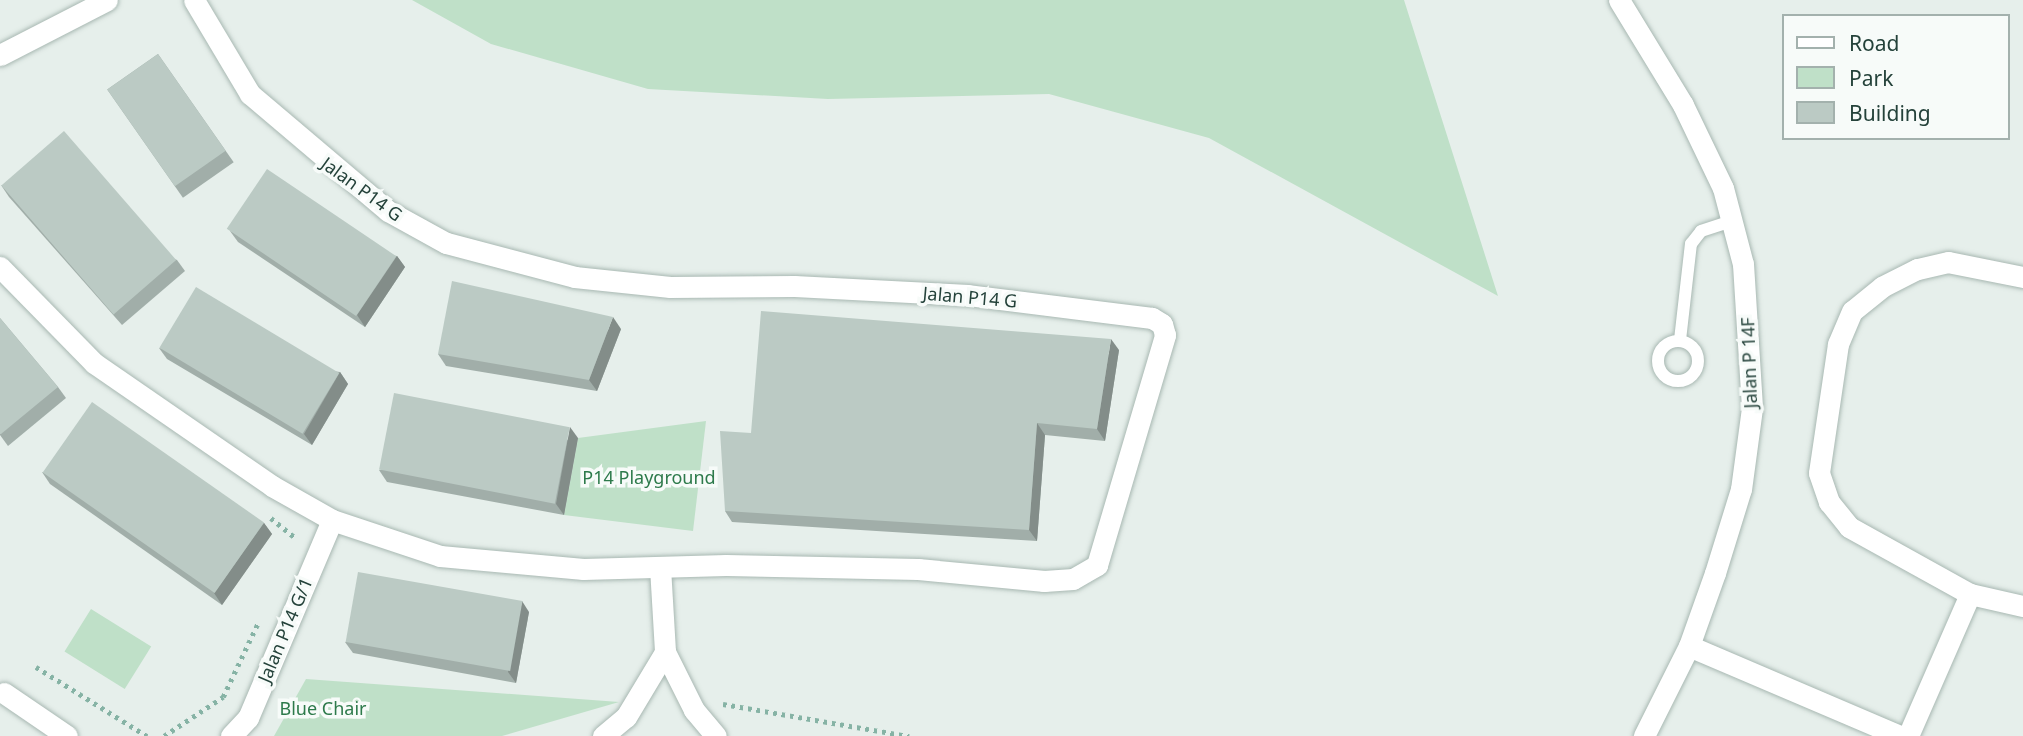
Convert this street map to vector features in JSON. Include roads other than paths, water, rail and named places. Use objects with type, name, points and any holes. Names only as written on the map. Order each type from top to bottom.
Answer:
[{"type":"street","points":[[0,55],[107,0]]},
{"type":"street","name":"Jalan P14 G","points":[[0,267],[93,363],[272,486],[332,520],[440,556],[583,569],[918,569],[1044,582],[1073,579],[1097,565],[1165,335],[1162,324],[1152,318],[968,295],[794,286],[670,286],[575,278],[446,243],[388,211],[250,94],[194,0]]},
{"type":"street","name":"Jalan P 14F","points":[[1619,0],[1683,105],[1723,188],[1743,264],[1752,408],[1741,489],[1689,646],[1644,736]]},
{"type":"street","points":[[2023,277],[1948,262],[1917,269],[1882,286],[1852,311],[1838,344],[1819,473],[1829,502],[1849,527],[1970,594],[2023,606]]},
{"type":"street","name":"Jalan P14 G/1","points":[[231,736],[248,718],[332,520]]},
{"type":"street","points":[[660,567],[665,652],[687,697],[716,736]]},
{"type":"street","points":[[1908,736],[1970,594]]},
{"type":"street","points":[[1689,646],[1900,736]]},
{"type":"street","points":[[603,736],[626,716],[665,652]]},
{"type":"street","points":[[4,693],[67,736]]},
{"type":"lane","points":[[1680,340],[1691,244],[1700,231],[1732,221]]},
{"type":"park label","name":"P14 Playground","points":[[649,477]]},
{"type":"park label","name":"Blue Chair","points":[[323,708]]}]
